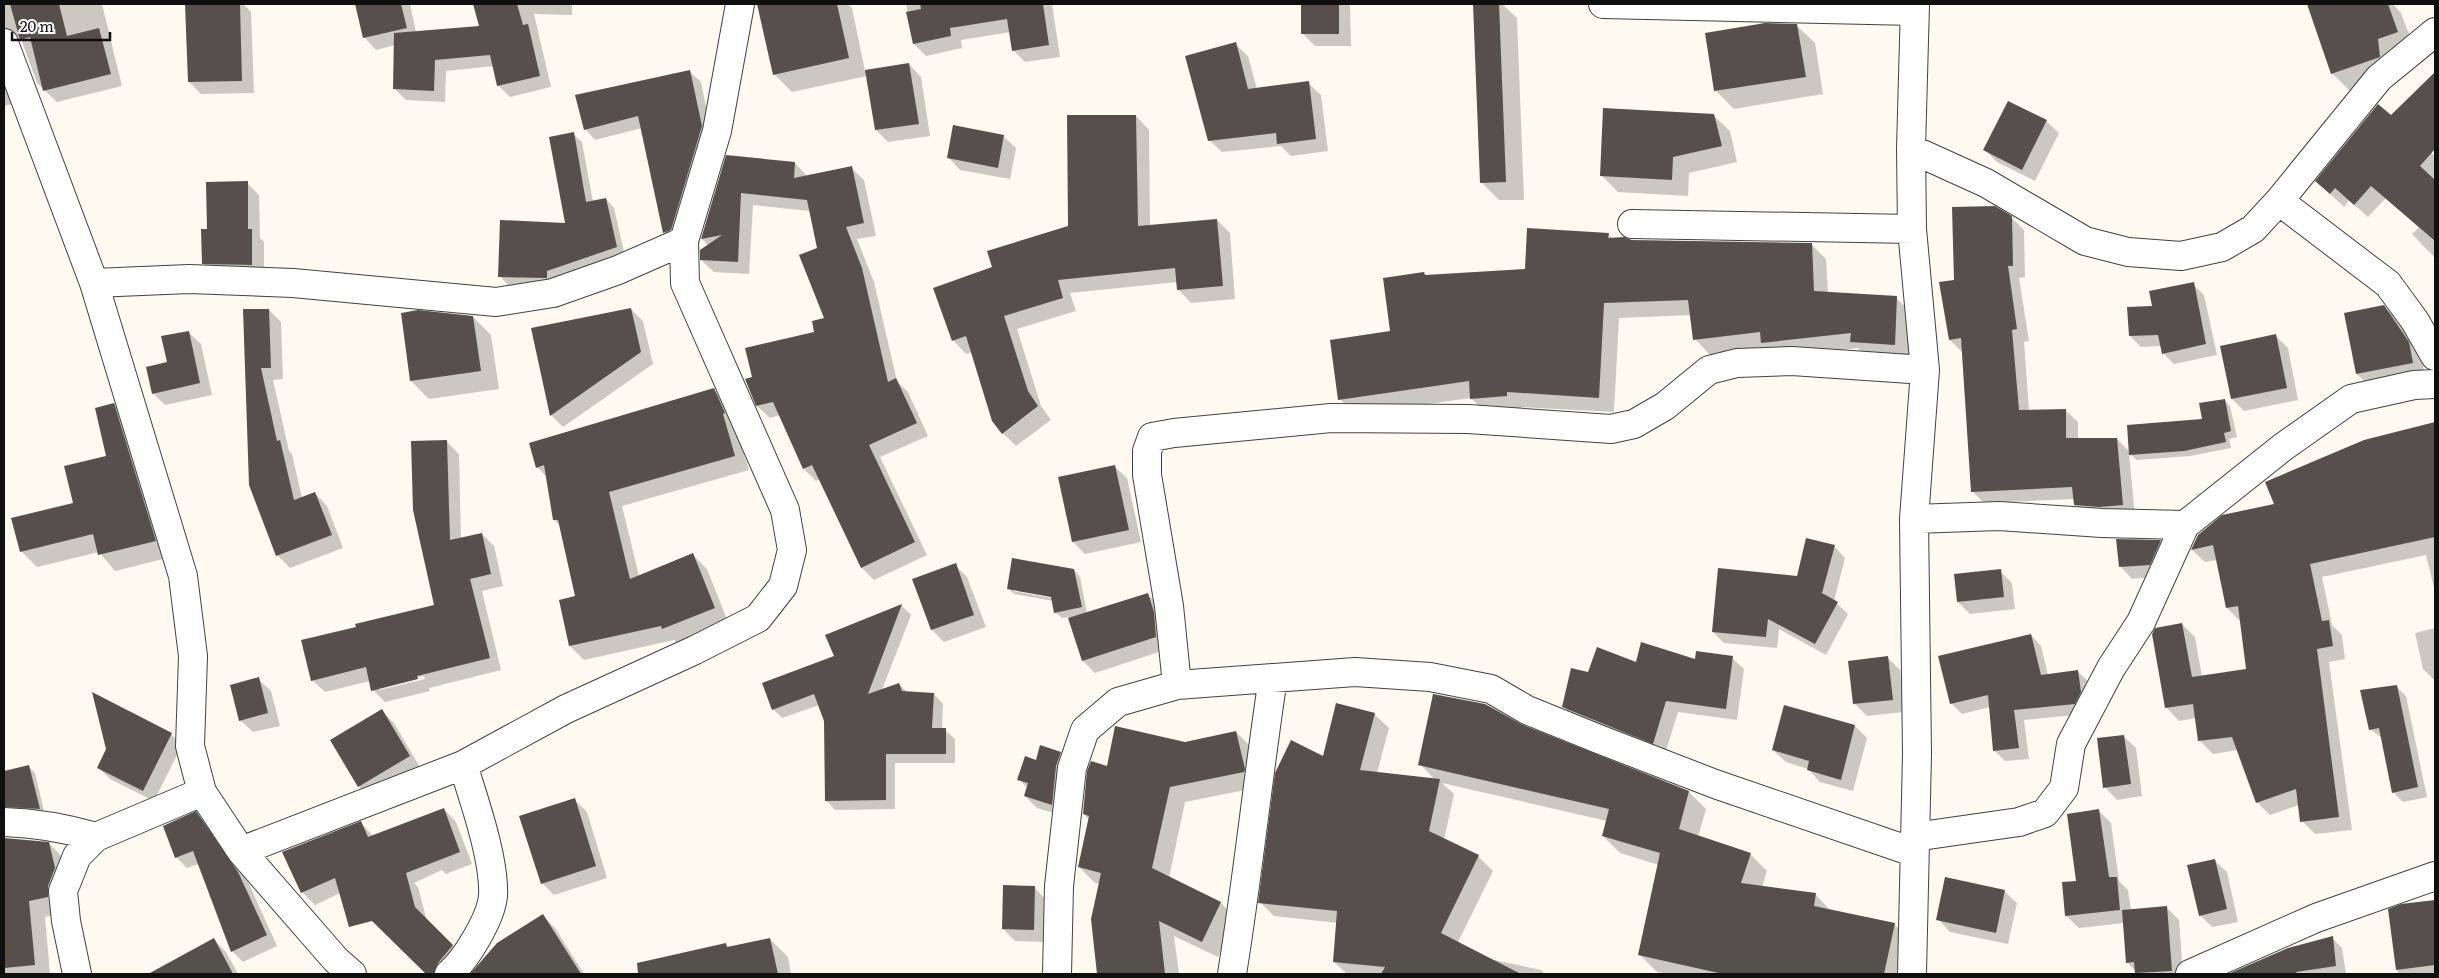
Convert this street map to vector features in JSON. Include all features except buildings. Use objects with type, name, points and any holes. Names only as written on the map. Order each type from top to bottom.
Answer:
[{"type":"street","points":[[241,851],[463,765],[566,709],[695,650],[758,618],[784,586],[792,550],[785,510],[685,283],[684,241],[717,131],[740,4]]},
{"type":"street","points":[[1603,4],[1914,7],[1911,149],[1912,229],[1925,370],[1914,518],[1917,754],[1912,974]]},
{"type":"street","points":[[1911,149],[1986,184],[2084,241],[2128,252],[2181,256],[2222,247],[2252,229],[2279,201],[2379,78],[2435,32]]},
{"type":"street","points":[[4,43],[94,283],[183,576],[193,656],[190,746],[202,792],[241,851],[336,960],[352,974]]},
{"type":"street","points":[[2279,201],[2388,284],[2415,321],[2435,356]]},
{"type":"street","points":[[1632,224],[1912,229]]},
{"type":"street","points":[[94,283],[189,279],[294,283],[496,302],[553,293],[618,270],[684,241]]},
{"type":"street","points":[[1177,685],[1169,606],[1147,475],[1147,451],[1152,437],[1174,433],[1332,418],[1468,419],[1611,428],[1634,424],[1665,406],[1709,370],[1737,363],[1792,361],[1925,370]]},
{"type":"street","points":[[1057,974],[1059,886],[1072,768],[1086,730],[1118,702],[1177,685],[1355,672],[1430,677],[1491,689],[1527,710],[1715,784],[1914,844],[2019,822],[2045,813],[2064,788],[2071,744],[2111,668],[2141,622],[2185,525],[2283,447],[2351,399],[2414,385],[2435,384]]},
{"type":"street","points":[[1914,518],[1999,516],[2102,523],[2185,525]]},
{"type":"street","points":[[1232,974],[1246,891],[1260,760],[1273,678]]},
{"type":"street","points":[[449,974],[478,937],[493,896],[482,826],[463,765]]},
{"type":"street","points":[[77,974],[66,921],[63,891],[77,856],[96,837],[202,792]]},
{"type":"street","points":[[4,822],[56,826],[96,837]]},
{"type":"street","points":[[2190,974],[2316,918],[2435,876]]}]
